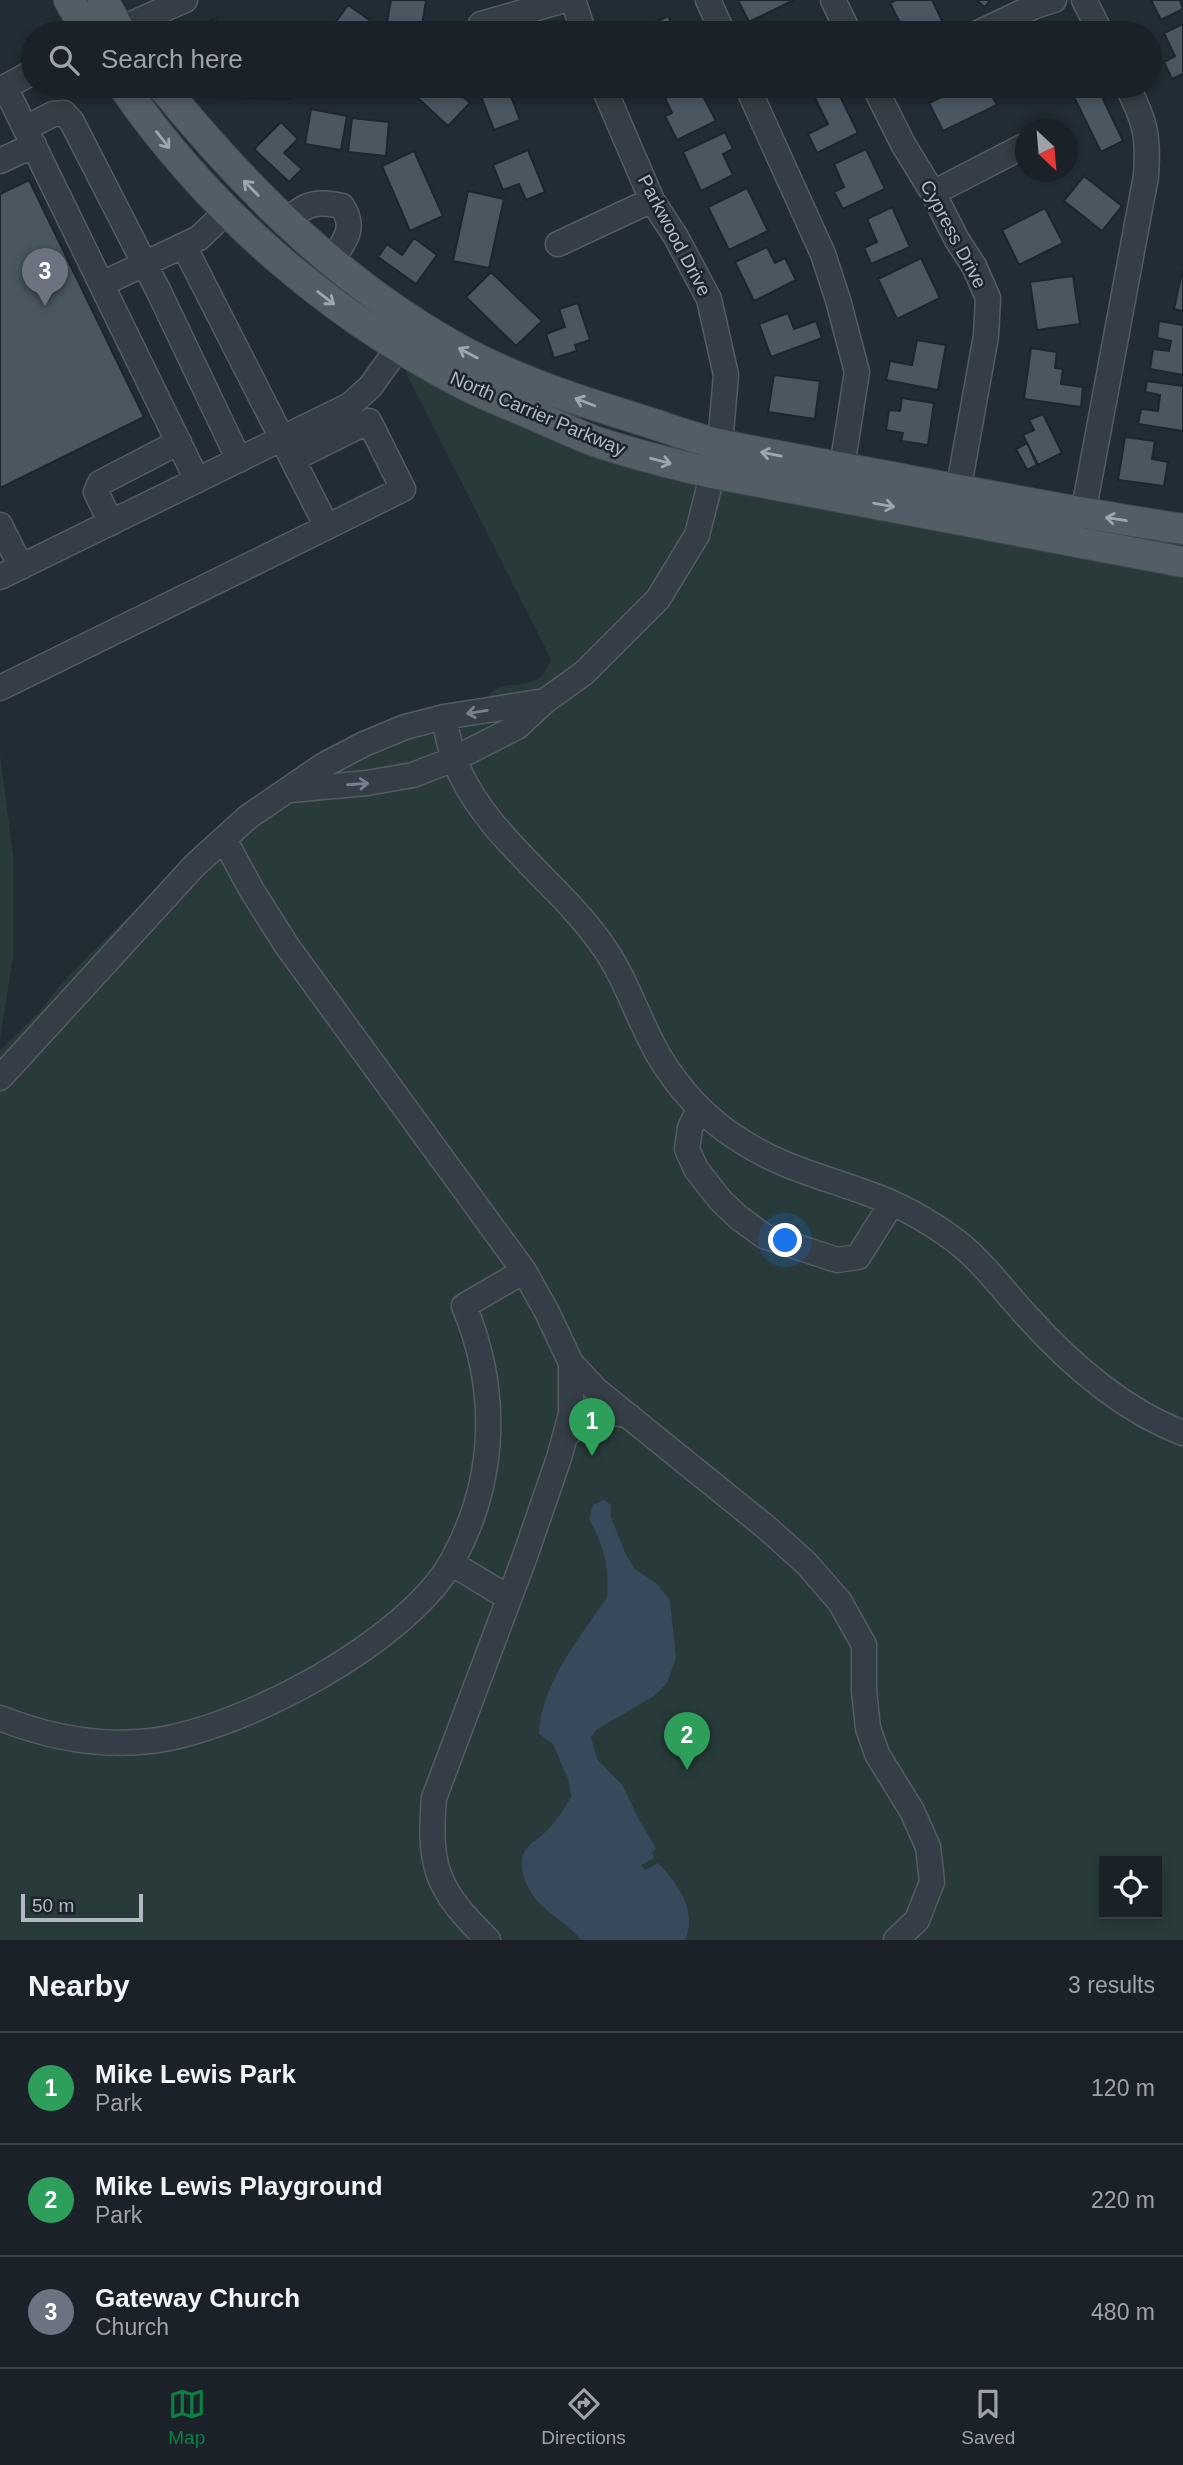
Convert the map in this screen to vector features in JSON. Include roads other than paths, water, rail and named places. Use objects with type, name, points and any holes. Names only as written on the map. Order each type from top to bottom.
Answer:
[{"type":"main road","points":[[69,0],[81,21]]},
{"type":"main road","points":[[103,0],[112,21]]},
{"type":"main road","name":"North Carrier Parkway","points":[[131,98],[172,152],[227,211],[271,254],[333,304],[465,385],[592,440],[712,473],[956,504],[1083,514],[1183,529]]},
{"type":"main road","name":"North Carrier Parkway","points":[[172,98],[220,156],[285,222],[331,262],[385,303],[468,354],[596,406],[720,444],[842,467],[956,504],[1183,562]]},
{"type":"main road","points":[[400,347],[418,323]]},
{"type":"street","points":[[140,21],[185,0]]},
{"type":"street","points":[[492,21],[565,0]]},
{"type":"street","points":[[573,0],[580,21]]},
{"type":"street","points":[[708,0],[718,21]]},
{"type":"street","points":[[833,0],[843,21]]},
{"type":"street","points":[[1006,21],[1054,0]]},
{"type":"street","points":[[1084,0],[1095,21]]},
{"type":"street","points":[[21,78],[3,88],[30,136],[197,480]]},
{"type":"street","name":"Parkwood Drive","points":[[290,790],[367,783],[413,775],[454,759],[517,727],[545,701],[583,673],[658,599],[697,535],[720,444],[726,375],[709,299],[676,237],[652,200],[608,98]]},
{"type":"street","points":[[752,98],[823,254],[857,373],[842,467]]},
{"type":"street","name":"Cypress Drive","points":[[880,98],[903,145],[974,266],[988,298],[986,336],[956,504]]},
{"type":"street","points":[[1083,514],[1146,176],[1147,131],[1132,98]]},
{"type":"street","points":[[0,161],[53,114],[64,113],[72,122],[239,460]]},
{"type":"street","points":[[933,193],[1015,151]]},
{"type":"street","points":[[558,244],[652,200]]},
{"type":"street","points":[[285,222],[300,209],[322,202],[342,206],[350,219],[348,233],[331,262]]},
{"type":"street","points":[[102,284],[199,238],[227,211]]},
{"type":"street","points":[[184,246],[327,527]]},
{"type":"street","points":[[288,449],[350,405],[370,387],[400,347]]},
{"type":"street","points":[[0,525],[10,572],[239,460],[288,449],[369,421],[403,489],[0,688]]},
{"type":"street","points":[[111,523],[96,492],[100,483],[179,442]]},
{"type":"street","points":[[0,1078],[195,866],[248,817],[324,765],[405,727],[444,717],[545,701]]},
{"type":"street","points":[[444,717],[454,759],[471,792],[494,826],[580,914],[605,949],[658,1054],[699,1109],[735,1138],[765,1156],[804,1173],[868,1193],[935,1226],[959,1244],[1036,1326],[1085,1373],[1140,1412],[1183,1433]]},
{"type":"street","points":[[224,839],[251,889],[287,946],[524,1271],[571,1363],[595,1389],[767,1528],[806,1563],[840,1602],[864,1645],[864,1691],[868,1728],[877,1754],[912,1811],[928,1847],[932,1882],[917,1920],[896,1940]]},
{"type":"street","points":[[699,1109],[690,1128],[687,1149],[696,1169],[721,1201],[764,1236],[837,1260],[858,1257],[892,1203]]},
{"type":"street","points":[[0,1718],[30,1730],[68,1739],[147,1741],[183,1736],[220,1725],[303,1685],[343,1662],[406,1614],[451,1563],[481,1491],[489,1416],[485,1375],[477,1339],[464,1306],[524,1271]]},
{"type":"street","points":[[488,1940],[446,1893],[436,1866],[431,1834],[434,1798],[509,1598],[565,1437],[570,1414],[571,1363]]},
{"type":"street","points":[[565,1437],[578,1421],[592,1415],[608,1410],[629,1416]]},
{"type":"street","points":[[451,1563],[509,1598]]},
{"type":"water","points":[[604,1500],[611,1505],[610,1515],[626,1555],[635,1569],[658,1585],[670,1601],[676,1658],[667,1683],[654,1696],[596,1730],[591,1737],[597,1759],[623,1786],[656,1848],[652,1853],[654,1858],[641,1865],[645,1870],[658,1863],[684,1898],[689,1919],[685,1940],[581,1940],[535,1898],[522,1868],[524,1853],[554,1822],[571,1797],[569,1781],[553,1744],[539,1734],[547,1696],[554,1679],[607,1597],[604,1557],[589,1519],[593,1505]]},
{"type":"place","name":"Gateway Church","points":[[45,306]]},
{"type":"place","name":"Mike Lewis Park","points":[[592,1456]]},
{"type":"place","name":"Mike Lewis Playground","points":[[687,1770]]}]
